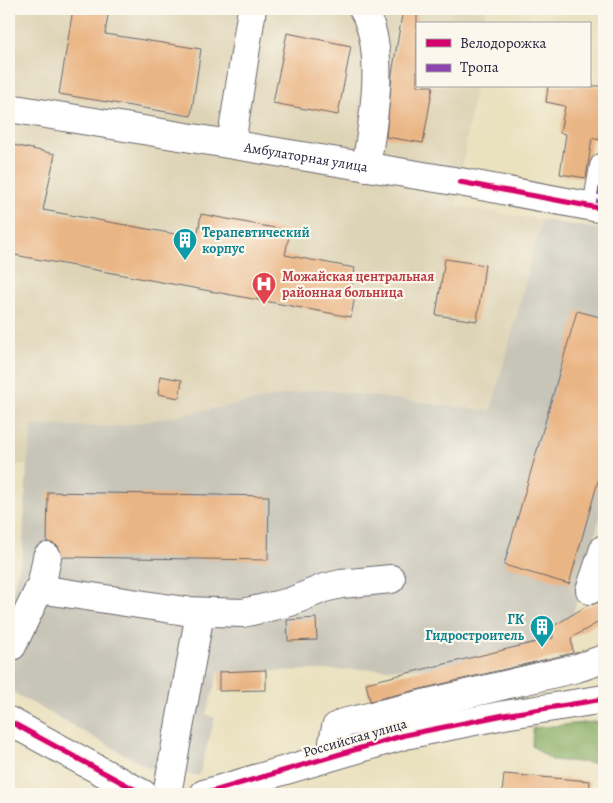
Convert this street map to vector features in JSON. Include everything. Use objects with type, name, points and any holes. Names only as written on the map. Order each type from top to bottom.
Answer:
[{"type":"street","points":[[231,144],[252,9]]},
{"type":"street","points":[[363,9],[371,25],[375,65],[375,97],[366,167]]},
{"type":"street","name":"Амбулаторная улица","points":[[9,108],[460,182],[601,208]]},
{"type":"street","points":[[601,208],[604,167]]},
{"type":"street","points":[[590,590],[604,549]]},
{"type":"street","points":[[12,646],[39,588],[47,557]]},
{"type":"street","points":[[39,588],[200,613],[243,613],[262,610],[324,588],[391,578]]},
{"type":"street","points":[[166,794],[200,613]]},
{"type":"street","points":[[335,756],[334,734],[336,727],[343,723],[561,672],[604,658],[602,646],[604,636]]},
{"type":"street","name":"Российская улица","points":[[204,794],[405,735],[504,715],[604,699]]},
{"type":"street","points":[[9,721],[143,794]]},
{"type":"shaded area","name":"Можайская центральная районная больница","points":[[9,9],[486,9],[484,22],[416,22],[416,88],[475,88],[456,206],[542,220],[492,411],[317,389],[116,427],[33,425],[27,465],[9,464]]},
{"type":"shaded area","points":[[542,220],[604,230],[604,503],[573,614],[552,627],[553,638],[430,668],[219,672],[206,714],[215,718],[199,775],[160,774],[9,690],[9,604],[22,557],[27,465],[33,425],[116,427],[317,389],[491,411]]},
{"type":"green space","points":[[604,721],[604,764],[552,760],[532,746],[533,728]]},
{"type":"building","points":[[73,9],[109,9],[105,34],[201,49],[191,116],[59,94]]},
{"type":"building","points":[[403,9],[417,9],[416,88],[433,88],[423,143],[386,137],[392,74]]},
{"type":"building","points":[[287,33],[351,46],[338,115],[273,103]]},
{"type":"building","points":[[590,86],[604,86],[604,109],[599,140],[592,138],[586,178],[560,174],[566,134],[560,133],[565,106],[546,102],[548,88],[590,88]]},
{"type":"building","name":"Терапевтический корпус","points":[[9,144],[55,154],[43,210],[197,238],[201,214],[290,231],[285,255],[355,268],[350,295],[355,296],[351,317],[9,254]]},
{"type":"building","points":[[445,259],[485,265],[477,321],[436,315]]},
{"type":"building","points":[[577,311],[604,318],[604,460],[569,584],[504,565]]},
{"type":"building","points":[[160,376],[182,380],[179,398],[158,394]]},
{"type":"building","points":[[48,492],[269,496],[268,560],[62,557],[58,546],[47,542]]},
{"type":"building","name":"ГК Гидростроитель","points":[[604,596],[604,619],[571,638],[573,653],[370,701],[366,683],[553,638],[552,627],[588,605],[600,602]]},
{"type":"building","points":[[316,618],[317,640],[288,641],[287,620]]},
{"type":"building","points":[[266,670],[266,690],[219,691],[219,672]]},
{"type":"building","points":[[504,774],[590,781],[589,794],[502,794]]},
{"type":"marked path","points":[[597,207],[604,167]]},
{"type":"cycle path","points":[[460,182],[604,209]]},
{"type":"cycle path","points":[[204,794],[405,735],[504,715],[604,699]]},
{"type":"cycle path","points":[[9,721],[143,794]]},
{"type":"place","name":"Терапевтический корпус","points":[[185,261]]},
{"type":"place","name":"Можайская центральная районная больница","points":[[264,305]]},
{"type":"place","name":"ГК Гидростроитель","points":[[542,648]]}]
